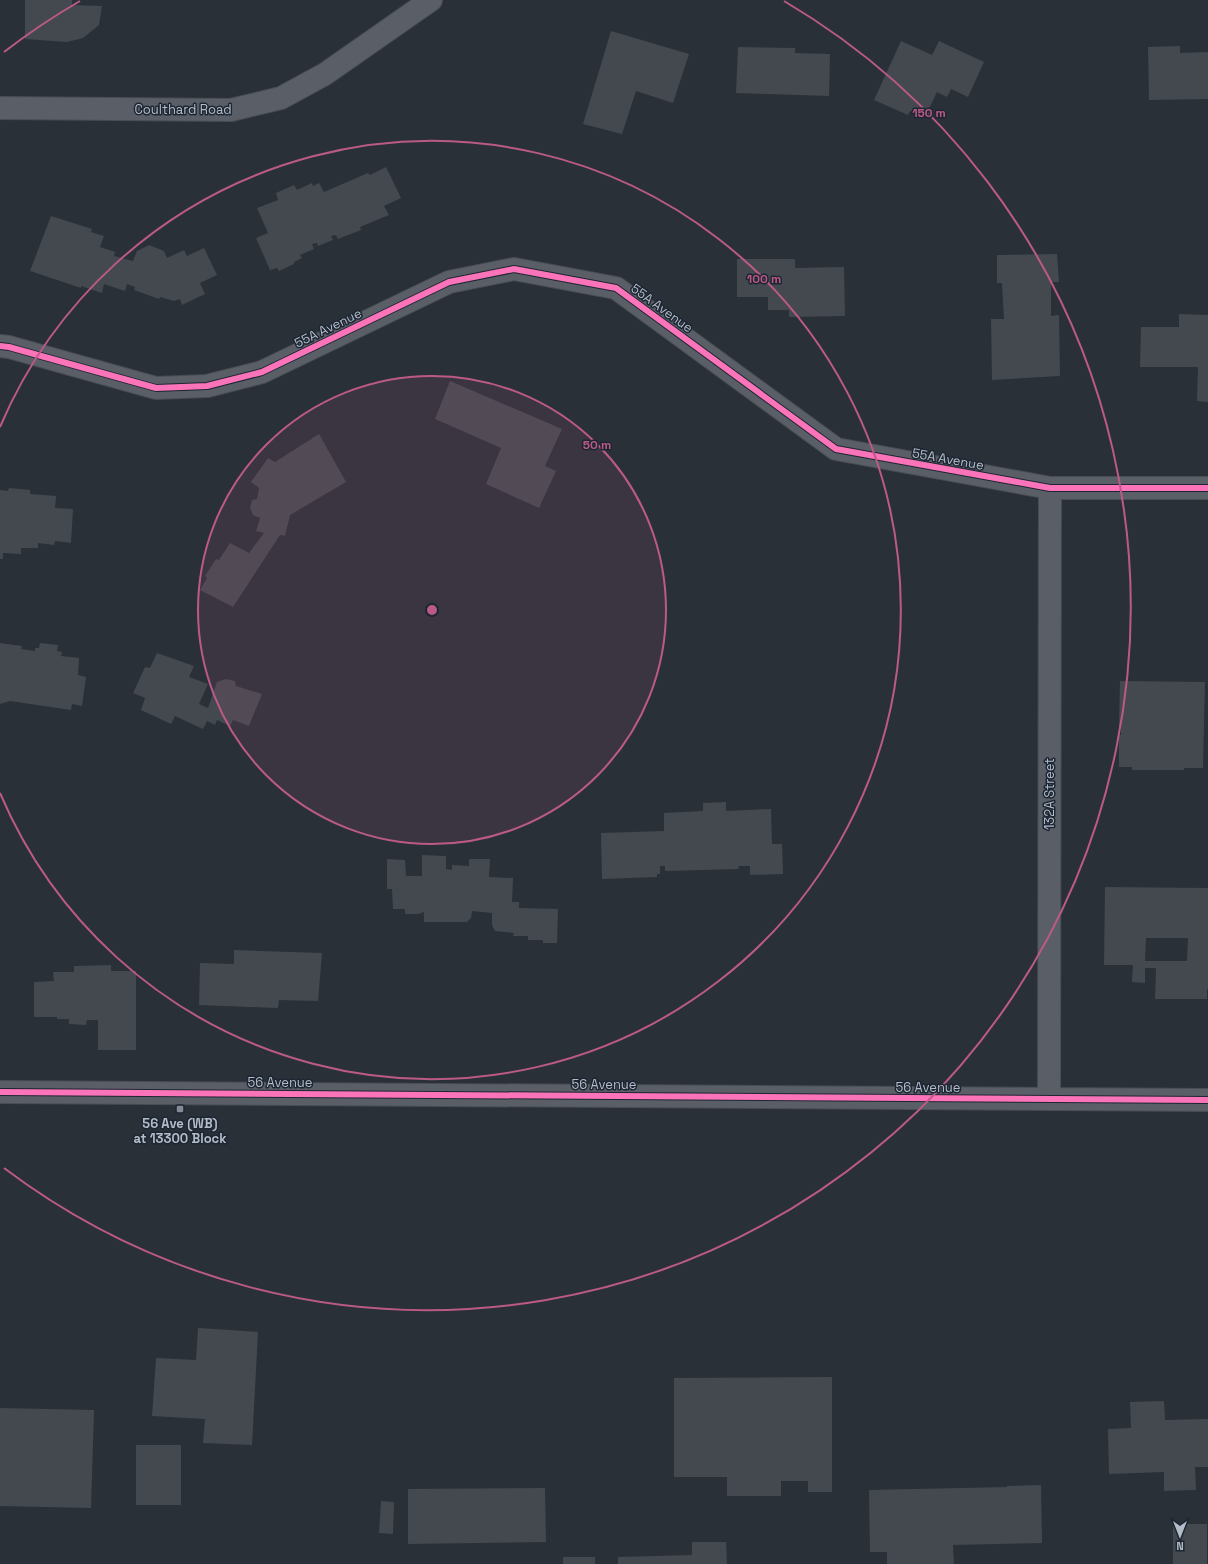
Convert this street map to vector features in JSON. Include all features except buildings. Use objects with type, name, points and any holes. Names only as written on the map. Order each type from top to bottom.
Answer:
[{"type":"street","name":"Coulthard Road","points":[[0,108],[231,110],[281,98],[325,74],[431,0]]},
{"type":"street","name":"55A Avenue","points":[[0,346],[9,347],[156,388],[207,386],[262,372],[449,282],[514,269],[616,288],[836,449],[1050,488],[1208,488]]},
{"type":"street","name":"132A Street","points":[[1049,1099],[1050,488]]},
{"type":"street","name":"56 Avenue","points":[[0,1092],[1208,1100]]},
{"type":"cycle path","points":[[0,346],[9,347],[156,388],[207,386],[262,372],[449,282],[514,269],[616,288],[836,449],[1050,488],[1208,488]]},
{"type":"cycle path","points":[[0,1092],[1208,1100]]},
{"type":"place","name":"56 Ave (WB) at 13300 Block","points":[[180,1109]]}]
